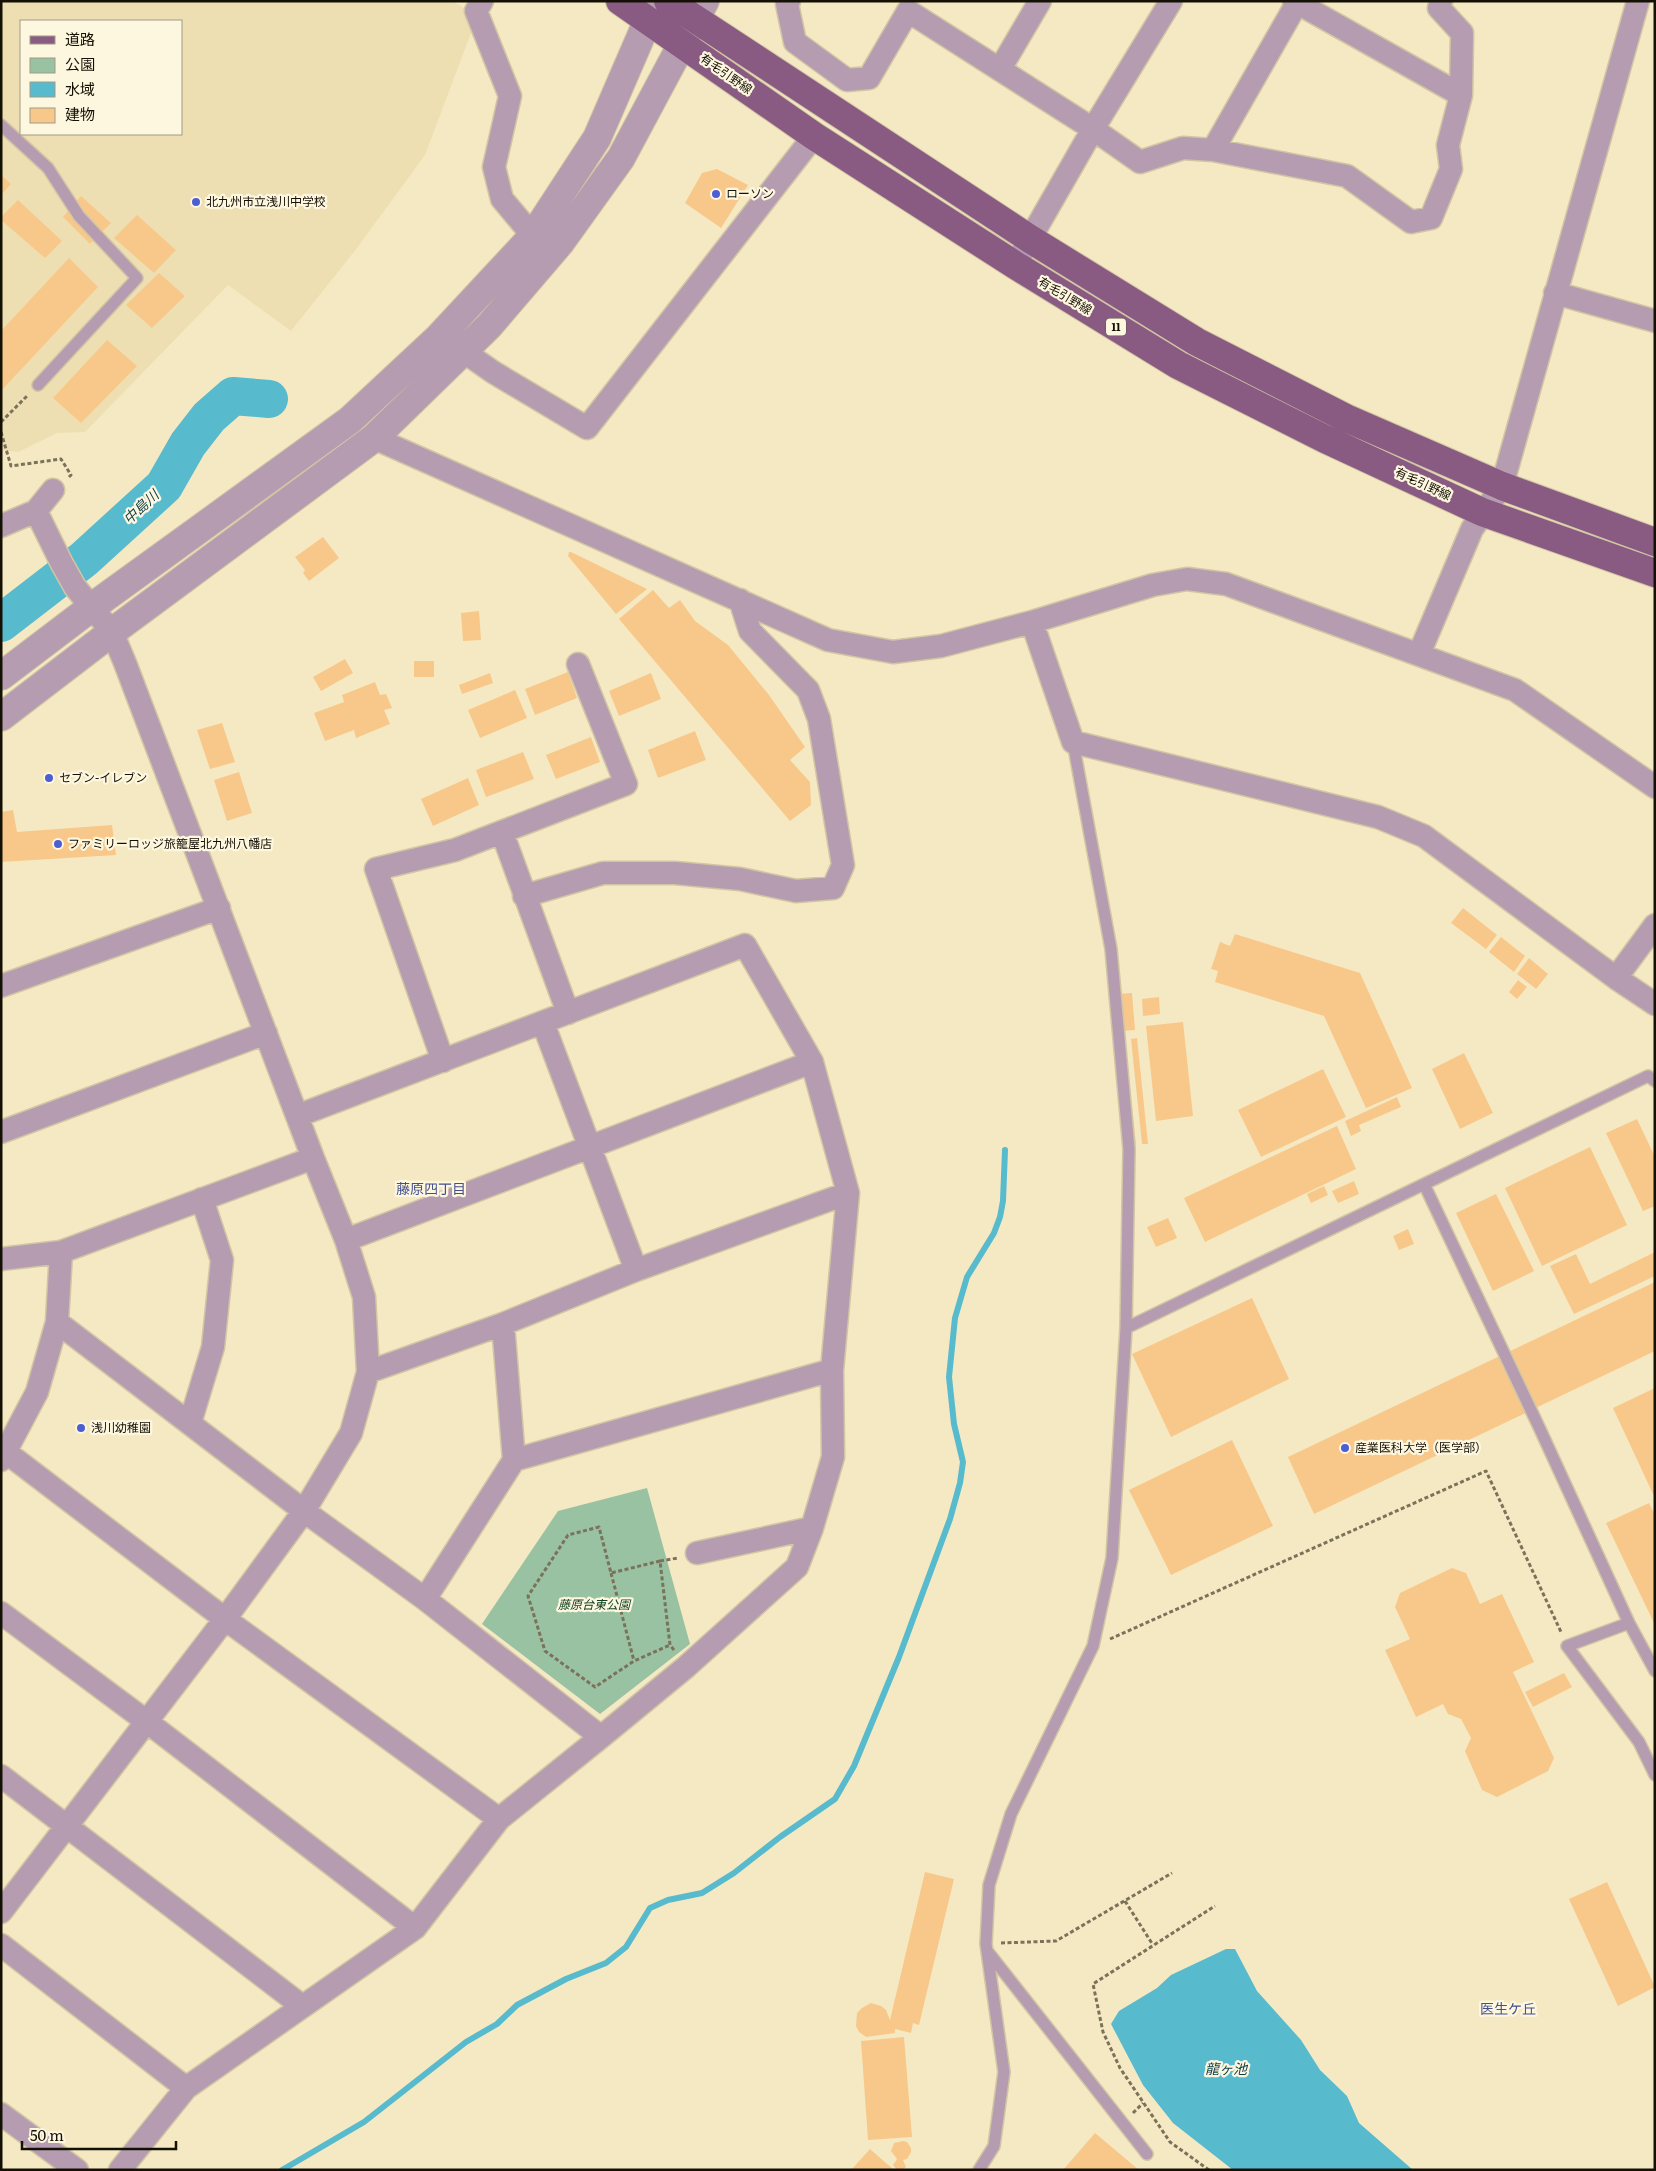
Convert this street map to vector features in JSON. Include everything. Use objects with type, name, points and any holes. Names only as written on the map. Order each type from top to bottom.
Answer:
[{"type":"main road","name":"有毛引野線","points":[[620,1],[654,10],[683,44],[814,136],[1015,265],[1178,365],[1325,439],[1482,512],[1655,573]]},
{"type":"main road","name":"11","points":[[668,1],[700,10],[1030,239],[1197,342],[1346,418],[1502,486],[1655,542]]},
{"type":"street","points":[[482,1],[476,11],[510,96],[494,167],[502,199],[533,236]]},
{"type":"street","points":[[789,1],[787,4],[795,42],[846,80],[869,78],[911,6],[1000,69],[1140,162],[1183,148],[1213,150],[1347,176],[1412,222],[1431,218],[1451,169],[1448,145],[1461,95],[1462,33],[1439,8],[1440,1]]},
{"type":"street","points":[[1000,69],[1040,1]]},
{"type":"street","points":[[1015,265],[1093,129],[1171,1]]},
{"type":"street","points":[[1419,654],[1472,529],[1482,512],[1502,486],[1638,1]]},
{"type":"street","points":[[1213,150],[1295,2],[1461,95]]},
{"type":"street","points":[[1,676],[84,597],[350,420],[438,338],[533,236],[597,138],[654,10]]},
{"type":"street","points":[[1,717],[112,632],[374,438],[489,326],[560,243],[621,158],[700,10]]},
{"type":"street","points":[[463,351],[493,372],[587,428],[814,136]]},
{"type":"street","points":[[1555,293],[1655,322]]},
{"type":"street","points":[[374,438],[828,640],[893,652],[941,646],[1032,622],[1153,585],[1188,579],[1226,584],[1515,690],[1655,787]]},
{"type":"street","points":[[1,526],[36,511],[53,490]]},
{"type":"street","points":[[1,1912],[225,1619],[304,1511],[351,1433],[368,1372],[364,1297],[346,1240],[313,1158],[219,908],[112,632],[84,597],[61,562],[36,511]]},
{"type":"street","points":[[524,896],[603,873],[675,873],[740,879],[796,891],[833,888],[842,865],[820,719],[808,690],[750,631],[740,600]]},
{"type":"street","points":[[1032,622],[1073,742],[1378,817],[1424,836],[1616,978],[1655,1004]]},
{"type":"street","points":[[443,1061],[376,869],[455,850],[626,784],[578,664]]},
{"type":"street","points":[[502,832],[568,1013]]},
{"type":"street","points":[[1,986],[219,908]]},
{"type":"street","points":[[1616,978],[1655,925]]},
{"type":"street","points":[[120,2170],[186,2088],[416,1928],[499,1819],[686,1667],[797,1567],[812,1528],[832,1457],[832,1370],[848,1193],[812,1062],[745,945],[298,1116]]},
{"type":"street","points":[[543,1023],[636,1270]]},
{"type":"street","points":[[3,1126],[266,1033]]},
{"type":"street","points":[[346,1240],[812,1062]]},
{"type":"street","points":[[1,1259],[61,1252],[313,1158]]},
{"type":"street","points":[[368,1372],[503,1324],[636,1270],[848,1193]]},
{"type":"street","points":[[190,1424],[213,1347],[222,1260],[202,1200]]},
{"type":"street","points":[[61,1252],[57,1322],[38,1392],[4,1456],[499,1819]]},
{"type":"street","points":[[57,1322],[304,1511],[425,1599],[601,1737]]},
{"type":"street","points":[[425,1599],[514,1460],[503,1324]]},
{"type":"street","points":[[514,1460],[832,1370]]},
{"type":"street","points":[[696,1553],[812,1528]]},
{"type":"street","points":[[1,1613],[146,1721],[416,1928]]},
{"type":"street","points":[[1,1776],[302,2006]]},
{"type":"street","points":[[1,1945],[186,2088]]},
{"type":"street","points":[[1,2114],[77,2170]]},
{"type":"lane","points":[[1,125],[48,168],[79,216],[137,278],[38,385]]},
{"type":"lane","points":[[979,2170],[994,2146],[1004,2072],[986,1947],[989,1885],[1011,1814],[1093,1646],[1112,1558],[1126,1328],[1130,1149],[1111,949],[1073,742]]},
{"type":"lane","points":[[1126,1328],[1648,1076],[1655,1081]]},
{"type":"lane","points":[[1424,1184],[1629,1623],[1655,1671]]},
{"type":"lane","points":[[1629,1623],[1568,1646],[1639,1742],[1655,1775]]},
{"type":"lane","points":[[986,1947],[1147,2154]]},
{"type":"path","points":[[1,422],[38,385]]},
{"type":"path","points":[[1,432],[11,466],[61,459],[72,475],[53,490]]},
{"type":"path","points":[[1093,1646],[1486,1471],[1568,1646]]},
{"type":"path","points":[[634,1661],[599,1527],[568,1535],[528,1596],[544,1651],[595,1687],[634,1661],[670,1645]]},
{"type":"path","points":[[611,1573],[696,1553]]},
{"type":"path","points":[[660,1561],[670,1645],[686,1667]]},
{"type":"path","points":[[986,1947],[1056,1941],[1172,1873]]},
{"type":"path","points":[[1126,1901],[1153,1945]]},
{"type":"path","points":[[1209,2170],[1170,2142],[1120,2068],[1103,2032],[1093,1984],[1215,1906]]},
{"type":"shaded area","name":"北九州市立浅川中学校","points":[[1,1],[452,1],[469,11],[474,25],[425,155],[357,248],[291,331],[228,285],[85,432],[57,433],[18,452],[1,450]]},
{"type":"green space","name":"藤原台東公園","points":[[647,1488],[690,1644],[600,1714],[482,1624],[558,1511]]},
{"type":"water","name":"龍ヶ池","points":[[1226,1949],[1235,1949],[1257,1991],[1301,2040],[1320,2070],[1347,2096],[1359,2123],[1413,2170],[1233,2170],[1173,2123],[1143,2085],[1111,2024],[1119,2011],[1157,1988],[1171,1975]]},
{"type":"building","name":"ローソン","points":[[717,169],[748,185],[721,228],[685,203],[702,173]]},
{"type":"building","points":[[1,175],[11,184],[1,195]]},
{"type":"building","points":[[81,196],[111,223],[90,244],[63,217]]},
{"type":"building","points":[[18,200],[62,241],[45,258],[1,220],[1,217]]},
{"type":"building","points":[[137,215],[176,250],[154,273],[114,238]]},
{"type":"building","points":[[69,258],[98,287],[1,391],[1,331]]},
{"type":"building","points":[[159,273],[185,296],[152,328],[126,305]]},
{"type":"building","points":[[107,340],[137,366],[81,423],[53,398]]},
{"type":"building","points":[[323,537],[339,558],[309,581],[303,573],[305,570],[295,557]]},
{"type":"building","points":[[569,552],[647,589],[616,614],[568,556]]},
{"type":"building","points":[[653,590],[669,608],[680,600],[695,621],[728,645],[769,695],[805,747],[790,760],[810,782],[811,805],[790,821],[619,619]]},
{"type":"building","points":[[479,611],[481,640],[463,641],[461,613]]},
{"type":"building","points":[[345,659],[353,673],[321,691],[313,677]]},
{"type":"building","points":[[414,661],[434,661],[434,677],[414,677]]},
{"type":"building","points":[[568,672],[577,698],[535,715],[525,689]]},
{"type":"building","points":[[490,673],[493,683],[462,694],[459,685]]},
{"type":"building","points":[[651,673],[661,699],[619,716],[609,691]]},
{"type":"building","points":[[375,682],[380,695],[386,694],[392,708],[384,710],[390,724],[356,738],[354,730],[325,741],[314,713],[344,702],[342,695]]},
{"type":"building","points":[[515,690],[527,718],[480,738],[468,710]]},
{"type":"building","points":[[222,723],[235,762],[210,769],[197,730]]},
{"type":"building","points":[[695,731],[706,760],[658,778],[648,750]]},
{"type":"building","points":[[591,737],[600,762],[556,779],[546,755]]},
{"type":"building","points":[[523,752],[534,779],[486,797],[476,770]]},
{"type":"building","points":[[239,772],[252,813],[227,821],[214,780]]},
{"type":"building","points":[[468,778],[479,805],[433,826],[421,799]]},
{"type":"building","name":"ファミリーロッジ旅籠屋北九州八幡店","points":[[13,810],[17,832],[112,825],[116,855],[1,862],[1,812]]},
{"type":"building","points":[[1463,908],[1497,935],[1486,949],[1451,923]]},
{"type":"building","points":[[1235,934],[1360,973],[1412,1088],[1366,1108],[1324,1016],[1215,982],[1218,971],[1211,969],[1220,942],[1230,946]]},
{"type":"building","points":[[1501,937],[1525,956],[1514,972],[1489,952]]},
{"type":"building","points":[[1529,958],[1548,974],[1536,989],[1517,974]]},
{"type":"building","points":[[1518,980],[1527,987],[1517,999],[1509,992]]},
{"type":"building","points":[[1132,993],[1135,1030],[1122,1031],[1118,994]]},
{"type":"building","points":[[1159,997],[1160,1014],[1143,1016],[1142,999]]},
{"type":"building","points":[[1183,1022],[1193,1116],[1156,1121],[1146,1026]]},
{"type":"building","points":[[1137,1038],[1148,1144],[1142,1144],[1131,1039]]},
{"type":"building","points":[[1125,1039],[1136,1145],[1131,1145],[1119,1040]]},
{"type":"building","points":[[1464,1053],[1493,1113],[1460,1129],[1432,1069]]},
{"type":"building","points":[[1323,1069],[1346,1117],[1261,1157],[1238,1110]]},
{"type":"building","points":[[1397,1097],[1401,1107],[1359,1125],[1361,1131],[1351,1136],[1345,1121]]},
{"type":"building","points":[[1637,1119],[1655,1157],[1655,1206],[1643,1211],[1606,1133]]},
{"type":"building","points":[[1337,1126],[1356,1169],[1205,1242],[1184,1198]]},
{"type":"building","points":[[1590,1147],[1627,1225],[1542,1266],[1505,1188]]},
{"type":"building","points":[[1354,1181],[1359,1194],[1338,1203],[1332,1191]]},
{"type":"building","points":[[1324,1186],[1328,1195],[1311,1203],[1307,1194]]},
{"type":"building","points":[[1496,1194],[1534,1271],[1493,1291],[1456,1213]]},
{"type":"building","points":[[1168,1218],[1177,1238],[1156,1247],[1147,1227]]},
{"type":"building","points":[[1408,1229],[1414,1244],[1399,1250],[1393,1236]]},
{"type":"building","points":[[1655,1252],[1655,1276],[1574,1314],[1550,1266],[1576,1254],[1590,1284]]},
{"type":"building","points":[[1655,1282],[1655,1351],[1314,1514],[1288,1457]]},
{"type":"building","points":[[1252,1298],[1289,1379],[1171,1437],[1132,1354]]},
{"type":"building","points":[[1655,1388],[1655,1493],[1653,1494],[1613,1408]]},
{"type":"building","points":[[1232,1440],[1273,1526],[1171,1575],[1129,1490]]},
{"type":"building","points":[[1649,1503],[1655,1515],[1655,1625],[1606,1523]]},
{"type":"building","points":[[1452,1568],[1466,1573],[1480,1604],[1502,1594],[1534,1662],[1513,1672],[1554,1758],[1548,1771],[1497,1797],[1482,1790],[1465,1751],[1471,1738],[1461,1719],[1448,1714],[1443,1704],[1416,1717],[1385,1650],[1410,1639],[1395,1607],[1400,1593]]},
{"type":"building","points":[[1564,1673],[1572,1687],[1533,1707],[1525,1692]]},
{"type":"building","points":[[925,1872],[954,1879],[919,2025],[913,2023],[911,2033],[895,2029],[895,2033],[866,2037],[859,2032],[856,2026],[857,2013],[862,2008],[871,2003],[881,2006],[886,2010],[890,2020]]},
{"type":"building","points":[[1607,1882],[1655,1987],[1618,2006],[1569,1899]]},
{"type":"building","points":[[904,2037],[912,2137],[868,2140],[861,2041]]},
{"type":"building","points":[[1095,2133],[1139,2170],[1063,2170]]},
{"type":"building","points":[[907,2142],[911,2152],[907,2159],[903,2160],[906,2167],[903,2170],[897,2170],[893,2165],[897,2159],[891,2151],[894,2143]]},
{"type":"building","points":[[870,2149],[894,2170],[851,2170]]},
{"type":"waterway","name":"中島川","points":[[1,623],[84,559],[164,486],[188,444],[209,417],[233,396],[269,399]]},
{"type":"waterway","points":[[282,2170],[364,2122],[466,2042],[497,2024],[517,2005],[566,1979],[606,1963],[626,1947],[650,1908],[668,1900],[702,1893],[734,1873],[780,1837],[835,1799],[854,1766],[899,1657],[950,1519],[960,1483],[963,1462],[954,1424],[949,1377],[955,1318],[967,1277],[994,1233],[1000,1217],[1003,1201],[1005,1150]]},
{"type":"place","name":"ローソン","points":[[716,194]]},
{"type":"place","name":"北九州市立浅川中学校","points":[[196,202]]},
{"type":"place","name":"セブン-イレブン","points":[[49,778]]},
{"type":"place","name":"ファミリーロッジ旅籠屋北九州八幡店","points":[[58,844]]},
{"type":"place","name":"浅川幼稚園","points":[[81,1428]]},
{"type":"place","name":"産業医科大学（医学部）","points":[[1345,1448]]},
{"type":"district","name":"藤原四丁目","points":[[431,1189]]},
{"type":"district","name":"医生ケ丘","points":[[1508,2009]]}]
